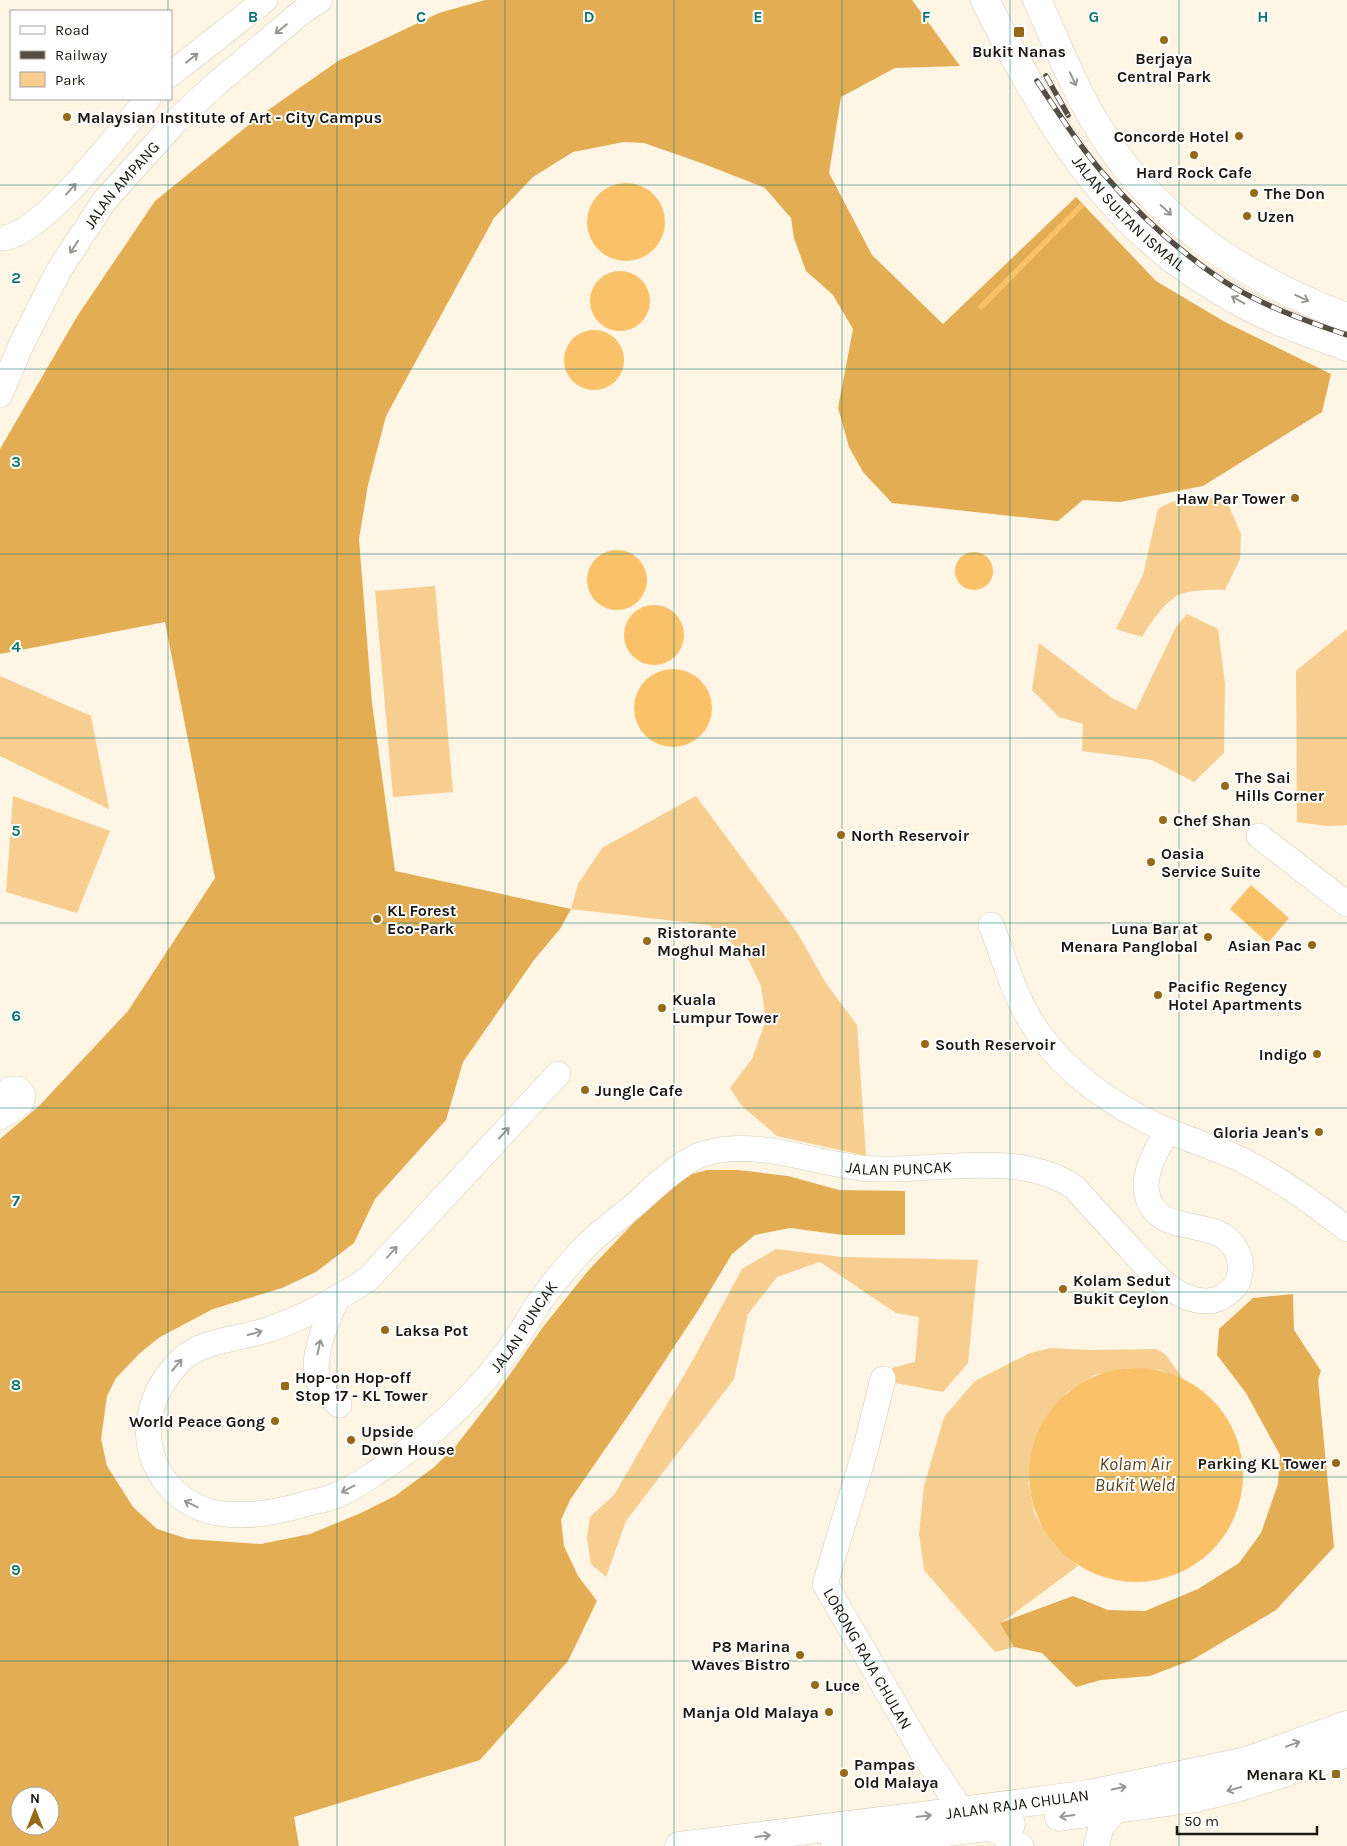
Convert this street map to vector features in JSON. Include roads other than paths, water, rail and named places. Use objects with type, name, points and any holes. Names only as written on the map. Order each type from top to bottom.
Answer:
[{"type":"main road","name":"JALAN SULTAN ISMAIL","points":[[985,0],[1043,108],[1085,170],[1148,239],[1181,264],[1252,308],[1275,320],[1347,347]]},
{"type":"main road","name":"JALAN SULTAN ISMAIL","points":[[1037,0],[1079,93],[1096,125],[1129,172],[1140,184],[1207,245],[1265,281],[1347,317]]},
{"type":"main road","name":"JALAN RAJA CHULAN","points":[[680,1846],[1089,1794],[1247,1761],[1347,1725]]},
{"type":"main road","name":"JALAN RAJA CHULAN","points":[[836,1846],[990,1827],[1196,1798],[1238,1788],[1347,1753]]},
{"type":"street","points":[[172,73],[265,0]]},
{"type":"street","name":"JALAN AMPANG","points":[[0,395],[21,345],[59,270],[105,200],[176,121],[216,83],[288,23],[320,0]]},
{"type":"street","points":[[0,238],[21,233],[48,212],[68,192],[147,100]]},
{"type":"street","points":[[1259,836],[1347,904]]},
{"type":"street","points":[[991,925],[1016,994],[1030,1020],[1051,1048],[1068,1066],[1116,1104],[1167,1130],[1229,1154],[1294,1189],[1347,1229]]},
{"type":"street","name":"JALAN PUNCAK","points":[[558,1074],[368,1279],[336,1299],[308,1313],[266,1330],[195,1349],[182,1359],[166,1378],[150,1411],[148,1428],[149,1447],[155,1466],[164,1481],[184,1500],[214,1512],[254,1514],[277,1512],[335,1496],[390,1464],[458,1409],[504,1357],[544,1295],[585,1246],[657,1183],[708,1152],[735,1149],[755,1150],[791,1154],[861,1168],[985,1166],[1038,1170],[1075,1188],[1140,1259],[1170,1288],[1197,1301],[1219,1299],[1237,1283],[1240,1268],[1239,1254],[1235,1247],[1216,1232],[1167,1220],[1153,1210],[1147,1194],[1150,1167],[1167,1130]]},
{"type":"street","points":[[0,1100],[10,1089],[18,1089],[23,1095],[21,1103],[0,1117]]},
{"type":"street","points":[[336,1299],[320,1340],[317,1358],[321,1386],[339,1405]]},
{"type":"street","name":"LORONG RAJA CHULAN","points":[[883,1379],[865,1451],[825,1584],[921,1750],[962,1811]]},
{"type":"street","points":[[1096,1846],[1101,1828],[1116,1809]]},
{"type":"street","points":[[990,1827],[1021,1846]]},
{"type":"water","points":[[626,183],[641,186],[653,195],[662,207],[665,222],[662,237],[653,249],[641,258],[626,261],[611,258],[599,249],[590,237],[587,222],[590,207],[599,195],[611,186]]},
{"type":"water","points":[[620,271],[637,276],[645,284],[650,301],[645,318],[637,326],[620,331],[603,326],[595,318],[590,301],[595,284],[603,276]]},
{"type":"water","points":[[594,330],[611,335],[619,343],[624,360],[619,377],[611,385],[594,390],[577,385],[569,377],[564,360],[569,343],[577,335]]},
{"type":"water","points":[[617,550],[634,555],[642,563],[647,580],[642,597],[634,605],[617,610],[600,605],[592,597],[587,580],[592,563],[600,555]]},
{"type":"water","points":[[974,552],[987,558],[993,571],[987,584],[974,590],[961,584],[955,571],[961,558]]},
{"type":"water","points":[[654,605],[671,610],[679,618],[684,635],[679,652],[671,660],[654,665],[637,660],[629,652],[624,635],[629,618],[637,610]]},
{"type":"water","points":[[673,669],[688,672],[700,681],[709,693],[712,708],[709,723],[700,735],[688,744],[673,747],[658,744],[646,735],[637,723],[634,708],[637,693],[646,681],[658,672]]},
{"type":"water","points":[[1251,885],[1289,918],[1268,943],[1230,909]]},
{"type":"water","name":"Kolam Air Bukit Weld","points":[[1136,1368],[1157,1370],[1177,1376],[1195,1386],[1212,1399],[1225,1416],[1235,1434],[1241,1454],[1243,1475],[1241,1496],[1235,1516],[1225,1534],[1212,1551],[1195,1564],[1177,1574],[1157,1580],[1136,1582],[1115,1580],[1095,1574],[1077,1564],[1060,1551],[1047,1534],[1037,1516],[1031,1496],[1029,1475],[1031,1454],[1037,1434],[1047,1416],[1060,1399],[1077,1386],[1095,1376],[1115,1370]]},
{"type":"waterway","points":[[981,307],[1081,206]]},
{"type":"railway","points":[[1046,76],[1068,115]]},
{"type":"railway","points":[[1037,81],[1075,138],[1101,171],[1128,201],[1173,243],[1222,280],[1251,297],[1299,318],[1347,335]]},
{"type":"place","name":"Bukit Nanas","points":[[1019,32]]},
{"type":"place","name":"Berjaya Central Park","points":[[1164,40]]},
{"type":"place","name":"Malaysian Institute of Art - City Campus","points":[[67,117]]},
{"type":"place","name":"Concorde Hotel","points":[[1239,136]]},
{"type":"place","name":"Hard Rock Cafe","points":[[1194,155]]},
{"type":"place","name":"The Don","points":[[1254,193]]},
{"type":"place","name":"Uzen","points":[[1247,216]]},
{"type":"place","name":"Haw Par Tower","points":[[1295,498]]},
{"type":"place","name":"The Sai Hills Corner","points":[[1225,786]]},
{"type":"place","name":"Chef Shan","points":[[1163,820]]},
{"type":"place","name":"North Reservoir","points":[[841,835]]},
{"type":"place","name":"Oasia Service Suite","points":[[1151,862]]},
{"type":"place","name":"KL Forest Eco-Park","points":[[377,919]]},
{"type":"place","name":"Luna Bar at Menara Panglobal","points":[[1208,937]]},
{"type":"place","name":"Ristorante Moghul Mahal","points":[[647,941]]},
{"type":"place","name":"Asian Pac","points":[[1312,945]]},
{"type":"place","name":"Pacific Regency Hotel Apartments","points":[[1158,995]]},
{"type":"place","name":"Kuala Lumpur Tower","points":[[662,1008]]},
{"type":"place","name":"South Reservoir","points":[[925,1044]]},
{"type":"place","name":"Indigo","points":[[1317,1054]]},
{"type":"place","name":"Jungle Cafe","points":[[585,1090]]},
{"type":"place","name":"Gloria Jean's","points":[[1319,1132]]},
{"type":"place","name":"Kolam Sedut Bukit Ceylon","points":[[1063,1289]]},
{"type":"place","name":"Laksa Pot","points":[[385,1330]]},
{"type":"place","name":"Hop-on Hop-off Stop 17 - KL Tower","points":[[285,1386]]},
{"type":"place","name":"World Peace Gong","points":[[275,1421]]},
{"type":"place","name":"Upside Down House","points":[[351,1440]]},
{"type":"place","name":"Parking KL Tower","points":[[1336,1463]]},
{"type":"place","name":"P8 Marina Waves Bistro","points":[[800,1655]]},
{"type":"place","name":"Luce","points":[[815,1685]]},
{"type":"place","name":"Manja Old Malaya","points":[[829,1712]]},
{"type":"place","name":"Pampas Old Malaya","points":[[844,1773]]},
{"type":"place","name":"Menara KL","points":[[1336,1774]]}]
